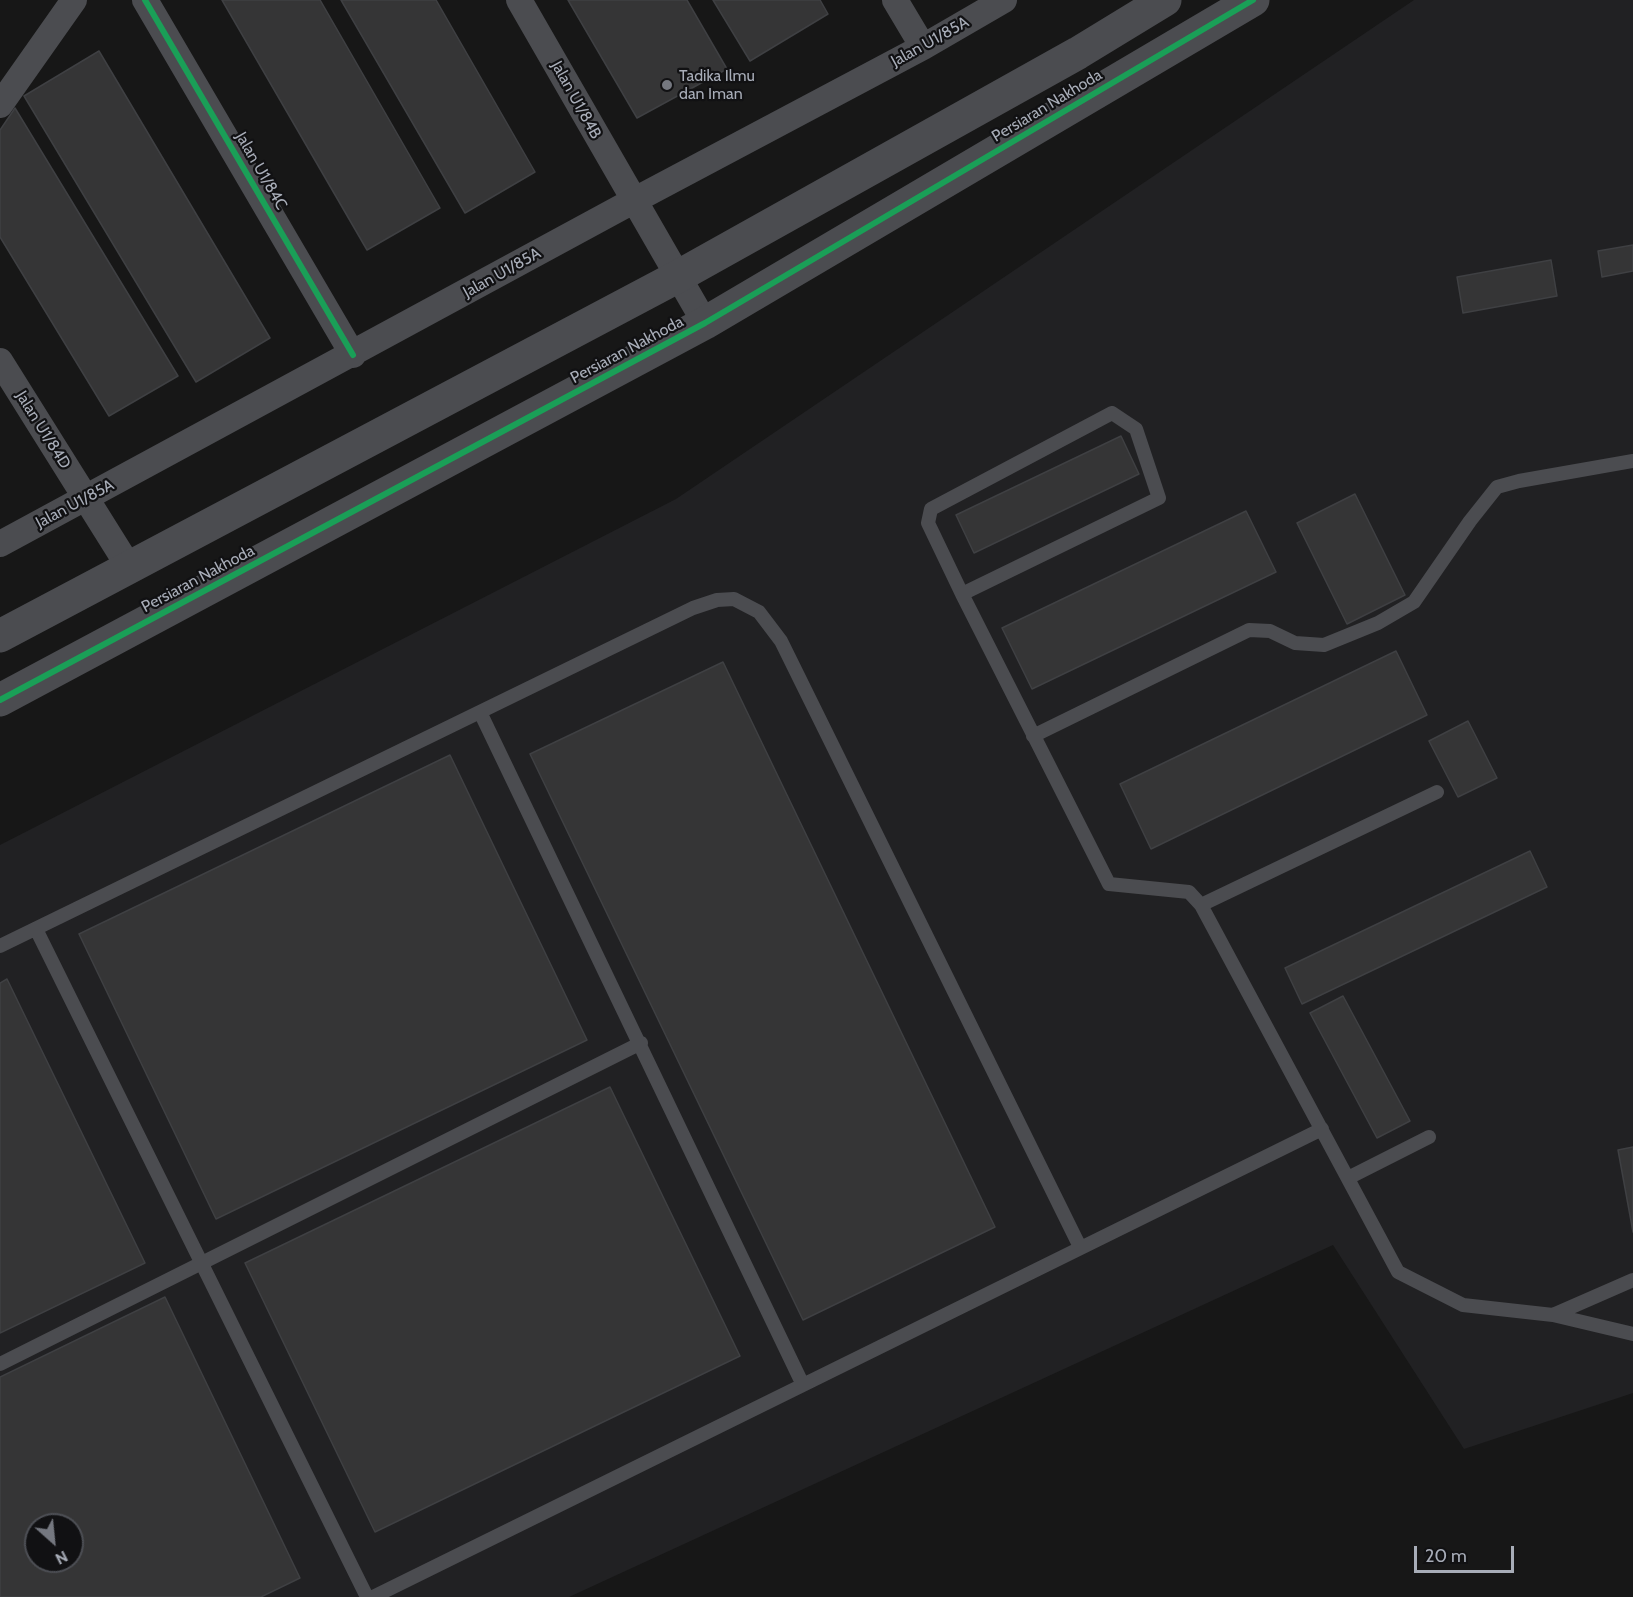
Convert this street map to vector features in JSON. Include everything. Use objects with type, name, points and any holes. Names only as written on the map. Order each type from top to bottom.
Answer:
[{"type":"street","points":[[0,105],[74,0]]},
{"type":"street","name":"Jalan U1/84C","points":[[145,0],[352,355]]},
{"type":"street","name":"Jalan U1/84B","points":[[519,0],[705,323]]},
{"type":"street","points":[[895,0],[923,47]]},
{"type":"street","name":"Jalan U1/85A","points":[[0,544],[633,201],[923,47],[1004,0]]},
{"type":"street","name":"Persiaran Nakhoda","points":[[0,636],[677,277],[1078,53],[1166,0]]},
{"type":"street","name":"Persiaran Nakhoda","points":[[0,700],[705,323],[1253,0]]},
{"type":"street","name":"Jalan U1/84D","points":[[0,361],[129,567]]},
{"type":"lane","points":[[962,594],[1159,498],[1136,429],[1112,412],[931,509],[928,523],[962,594],[1033,736],[1109,884],[1189,892],[1201,905],[1398,1272],[1463,1305],[1553,1315],[1633,1334]]},
{"type":"lane","points":[[1033,736],[1249,630],[1270,631],[1295,643],[1324,645],[1378,623],[1414,602],[1470,521],[1497,487],[1633,461]]},
{"type":"lane","points":[[0,946],[693,608],[717,600],[734,599],[759,612],[781,641],[1080,1247]]},
{"type":"lane","points":[[480,712],[641,1043],[803,1385]]},
{"type":"lane","points":[[1201,905],[1437,792]]},
{"type":"lane","points":[[36,929],[367,1597]]},
{"type":"lane","points":[[0,1364],[641,1043]]},
{"type":"lane","points":[[373,1597],[1322,1129]]},
{"type":"lane","points":[[1348,1178],[1429,1137]]},
{"type":"lane","points":[[1553,1315],[1633,1280]]},
{"type":"shaded area","points":[[1414,0],[1633,0],[1633,1393],[1464,1449],[1333,1245],[569,1597],[0,1597],[0,845],[676,499]]},
{"type":"building","points":[[222,0],[320,0],[440,208],[367,250]]},
{"type":"building","points":[[341,0],[436,0],[535,172],[465,213]]},
{"type":"building","points":[[568,0],[687,0],[727,69],[637,118]]},
{"type":"building","points":[[713,0],[820,0],[828,14],[750,61]]},
{"type":"building","points":[[99,51],[270,338],[196,382],[24,96]]},
{"type":"building","points":[[15,108],[178,376],[109,416],[0,237],[0,130]]},
{"type":"building","points":[[1633,245],[1633,271],[1602,277],[1598,251]]},
{"type":"building","points":[[1551,260],[1557,296],[1463,313],[1457,277]]},
{"type":"building","points":[[1121,436],[1139,474],[974,553],[956,515]]},
{"type":"building","points":[[1355,494],[1405,595],[1347,624],[1297,523]]},
{"type":"building","points":[[1246,511],[1276,572],[1032,689],[1002,628]]},
{"type":"building","points":[[1396,651],[1427,715],[1151,849],[1120,784]]},
{"type":"building","points":[[723,662],[995,1227],[803,1320],[530,754]]},
{"type":"building","points":[[1468,721],[1497,778],[1458,797],[1429,741]]},
{"type":"building","points":[[450,755],[587,1040],[216,1219],[79,934]]},
{"type":"building","points":[[1530,851],[1547,887],[1302,1004],[1285,968]]},
{"type":"building","points":[[7,979],[145,1263],[0,1333],[0,983]]},
{"type":"building","points":[[1343,996],[1410,1121],[1377,1138],[1310,1013]]},
{"type":"building","points":[[610,1087],[740,1356],[375,1532],[245,1263]]},
{"type":"building","points":[[1633,1147],[1633,1232],[1618,1150]]},
{"type":"building","points":[[165,1297],[300,1578],[261,1597],[0,1597],[0,1377]]},
{"type":"cycle path","points":[[145,0],[353,355]]},
{"type":"cycle path","points":[[0,700],[705,323],[1253,0]]},
{"type":"place","name":"Tadika Ilmu dan Iman","points":[[667,85]]}]
